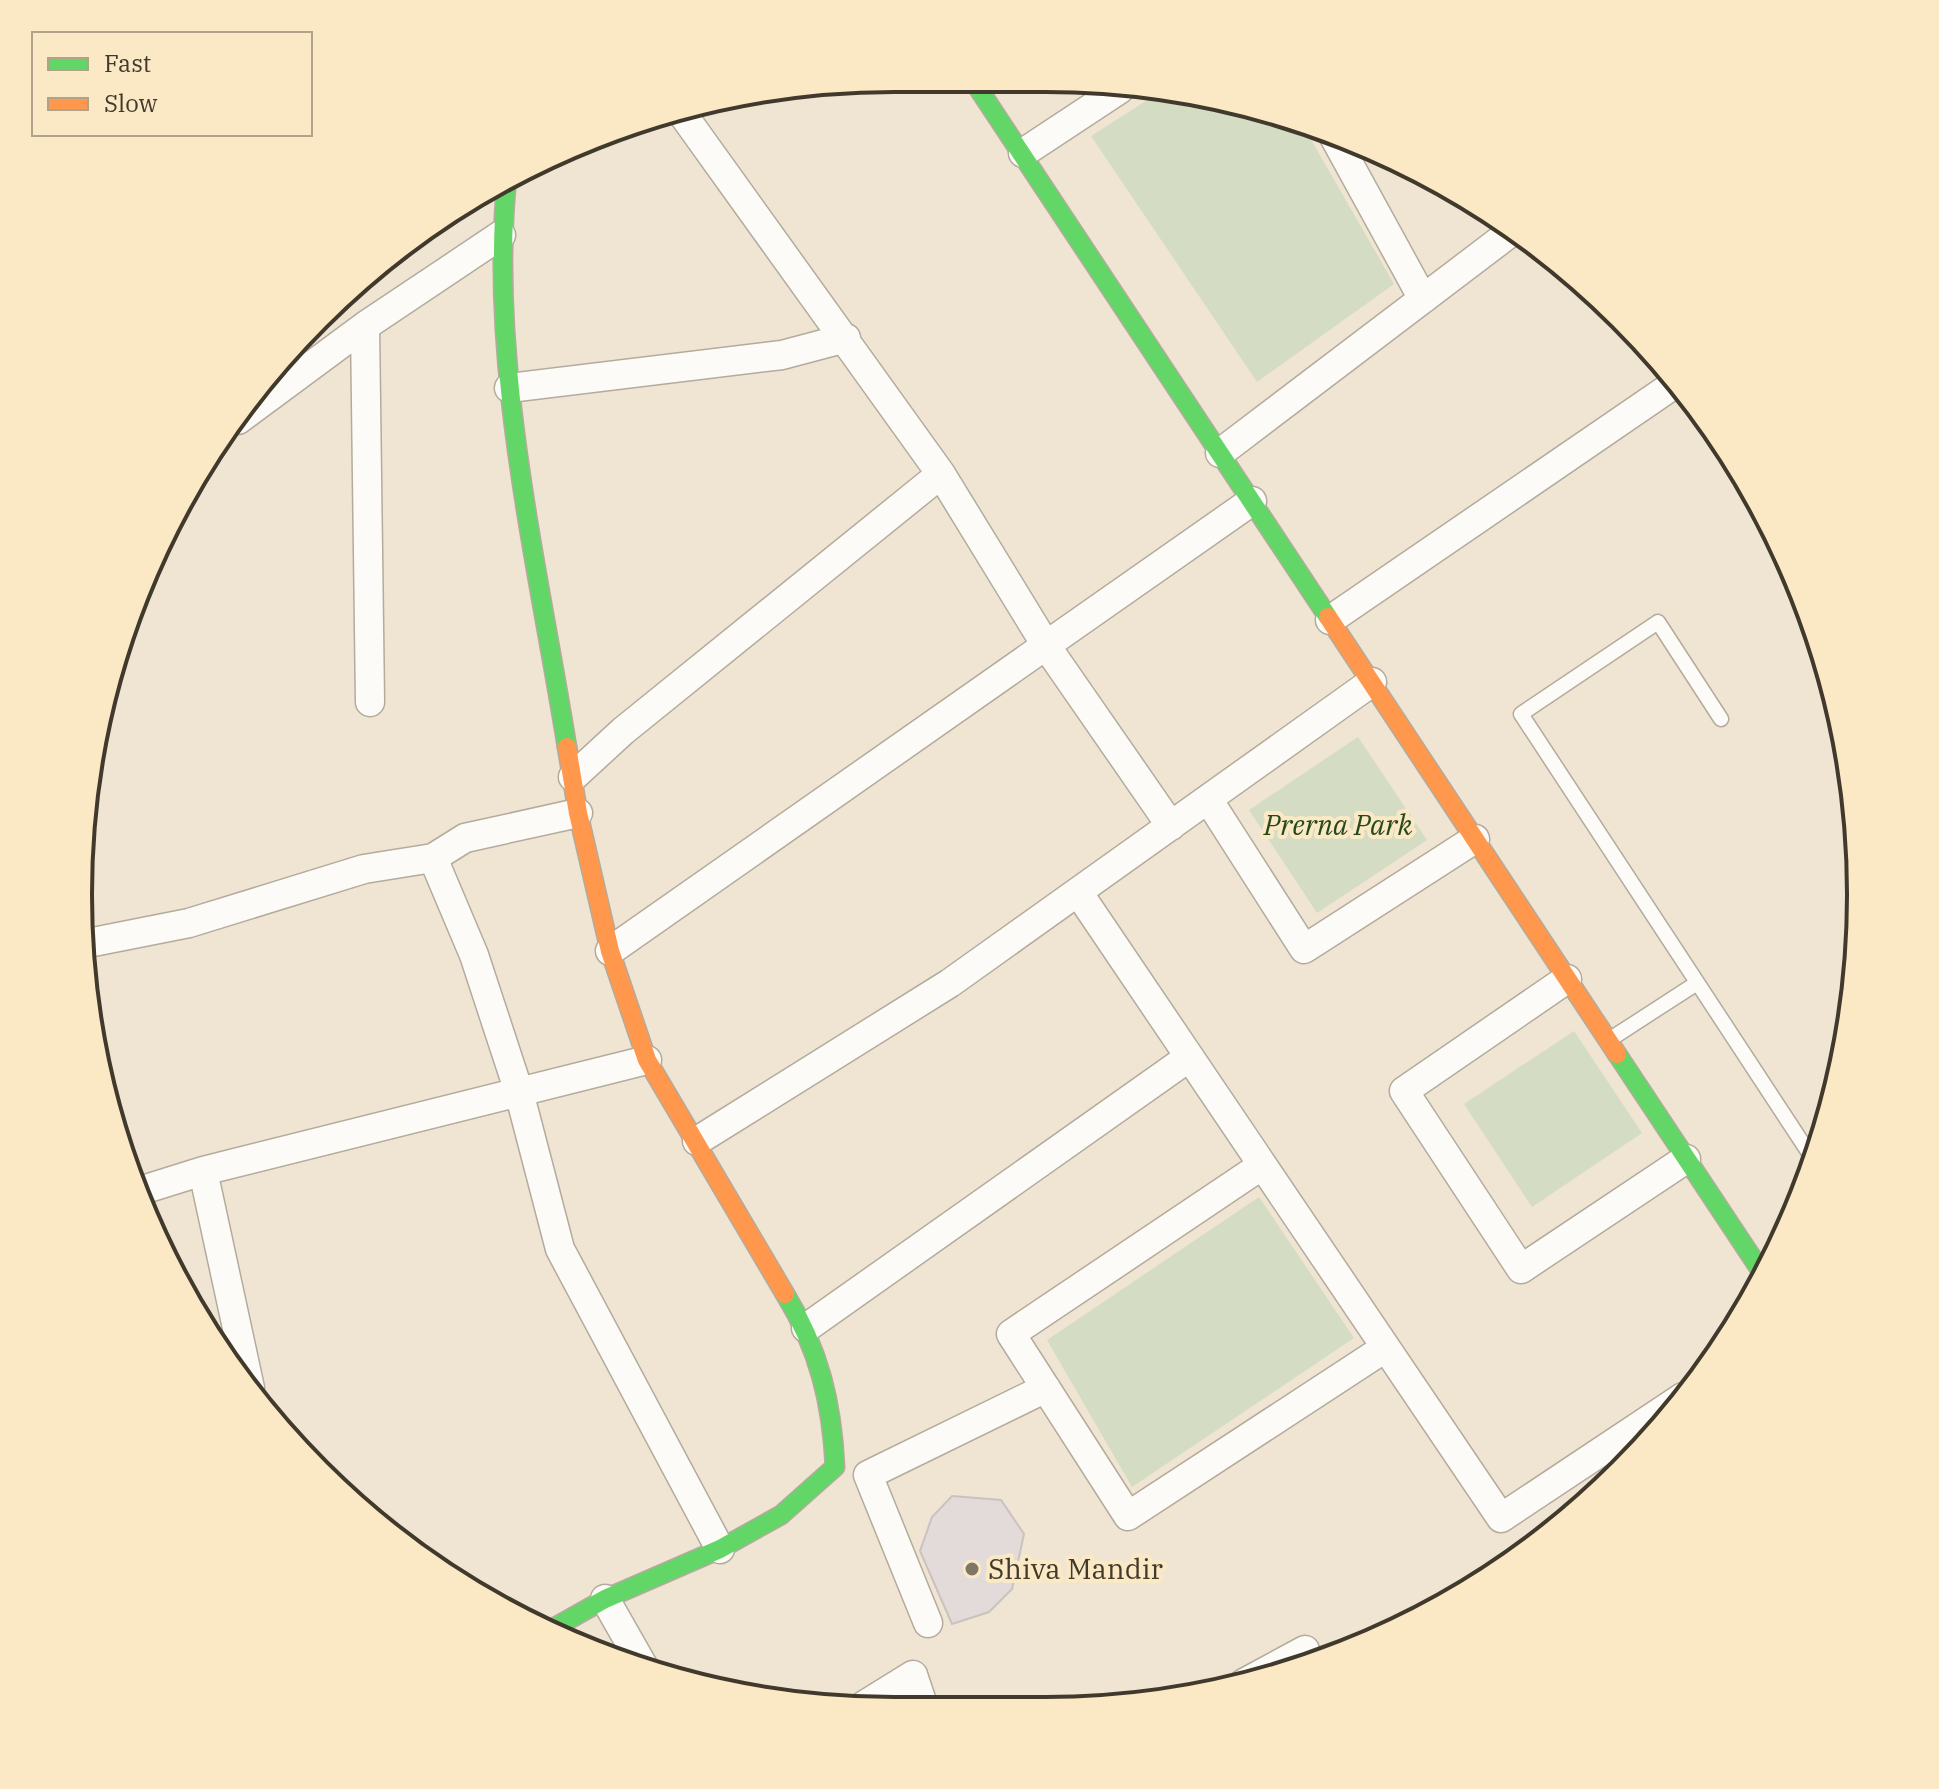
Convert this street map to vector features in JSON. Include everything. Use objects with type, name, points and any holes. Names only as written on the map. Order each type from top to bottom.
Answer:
[{"type":"street","points":[[981,92],[1756,1264]]},
{"type":"street","points":[[1023,153],[1110,95]]},
{"type":"street","points":[[686,119],[941,474],[1047,647],[1171,826]]},
{"type":"street","points":[[1341,149],[1423,299]]},
{"type":"street","points":[[505,193],[501,235],[509,388],[578,813],[610,951],[647,1060],[697,1141],[730,1206],[806,1328],[832,1412],[835,1467],[781,1515],[720,1549],[605,1599],[561,1624]]},
{"type":"street","points":[[260,404],[365,326],[501,235]]},
{"type":"street","points":[[1220,453],[1504,237]]},
{"type":"street","points":[[365,326],[370,702]]},
{"type":"street","points":[[509,388],[782,355],[846,338]]},
{"type":"street","points":[[1330,620],[1667,389]]},
{"type":"street","points":[[573,777],[623,731],[941,474]]},
{"type":"street","points":[[610,951],[1252,501]]},
{"type":"street","points":[[697,1141],[950,983],[1372,682]]},
{"type":"street","points":[[1208,799],[1304,949],[1475,839]]},
{"type":"street","points":[[94,942],[189,923],[364,869],[433,858],[465,838],[578,813]]},
{"type":"street","points":[[433,858],[474,955],[519,1092],[560,1249],[720,1549]]},
{"type":"street","points":[[1078,892],[1501,1518],[1654,1416]]},
{"type":"street","points":[[1567,979],[1404,1091],[1521,1269],[1686,1159]]},
{"type":"street","points":[[806,1328],[1188,1058]]},
{"type":"street","points":[[148,1188],[203,1171],[647,1060]]},
{"type":"street","points":[[1261,1166],[1011,1334],[1128,1516],[1385,1348]]},
{"type":"street","points":[[203,1171],[244,1364]]},
{"type":"street","points":[[928,1623],[868,1475],[1046,1388]]},
{"type":"street","points":[[605,1599],[636,1654]]},
{"type":"street","points":[[1291,1657],[1305,1650]]},
{"type":"street","points":[[878,1696],[913,1675],[920,1697]]},
{"type":"lane","points":[[1721,719],[1658,622],[1521,714],[1805,1148]]},
{"type":"lane","points":[[1608,1041],[1697,983]]},
{"type":"green space","points":[[1149,99],[1252,119],[1310,138],[1394,284],[1257,382],[1091,136]]},
{"type":"green space","name":"Prerna Park","points":[[1358,737],[1427,840],[1317,913],[1249,810]]},
{"type":"green space","points":[[1574,1031],[1642,1133],[1532,1207],[1464,1104]]},
{"type":"green space","points":[[1259,1197],[1354,1338],[1132,1487],[1047,1340]]},
{"type":"building","name":"Shiva Mandir","points":[[952,1496],[1001,1500],[1024,1534],[1012,1589],[989,1612],[952,1624],[920,1551],[932,1517]]},
{"type":"traffic: fast","points":[[981,92],[1328,617]]},
{"type":"traffic: fast","points":[[506,193],[504,319],[510,391],[530,536],[567,747]]},
{"type":"traffic: fast","points":[[1617,1054],[1756,1264]]},
{"type":"traffic: fast","points":[[561,1624],[605,1599],[720,1549],[781,1515],[835,1467],[831,1421],[822,1377],[807,1335],[785,1294]]},
{"type":"traffic: slow","points":[[1328,617],[1617,1054]]},
{"type":"traffic: slow","points":[[567,747],[578,813],[610,951],[647,1060],[785,1294]]},
{"type":"place","name":"Shiva Mandir","points":[[972,1569]]}]
